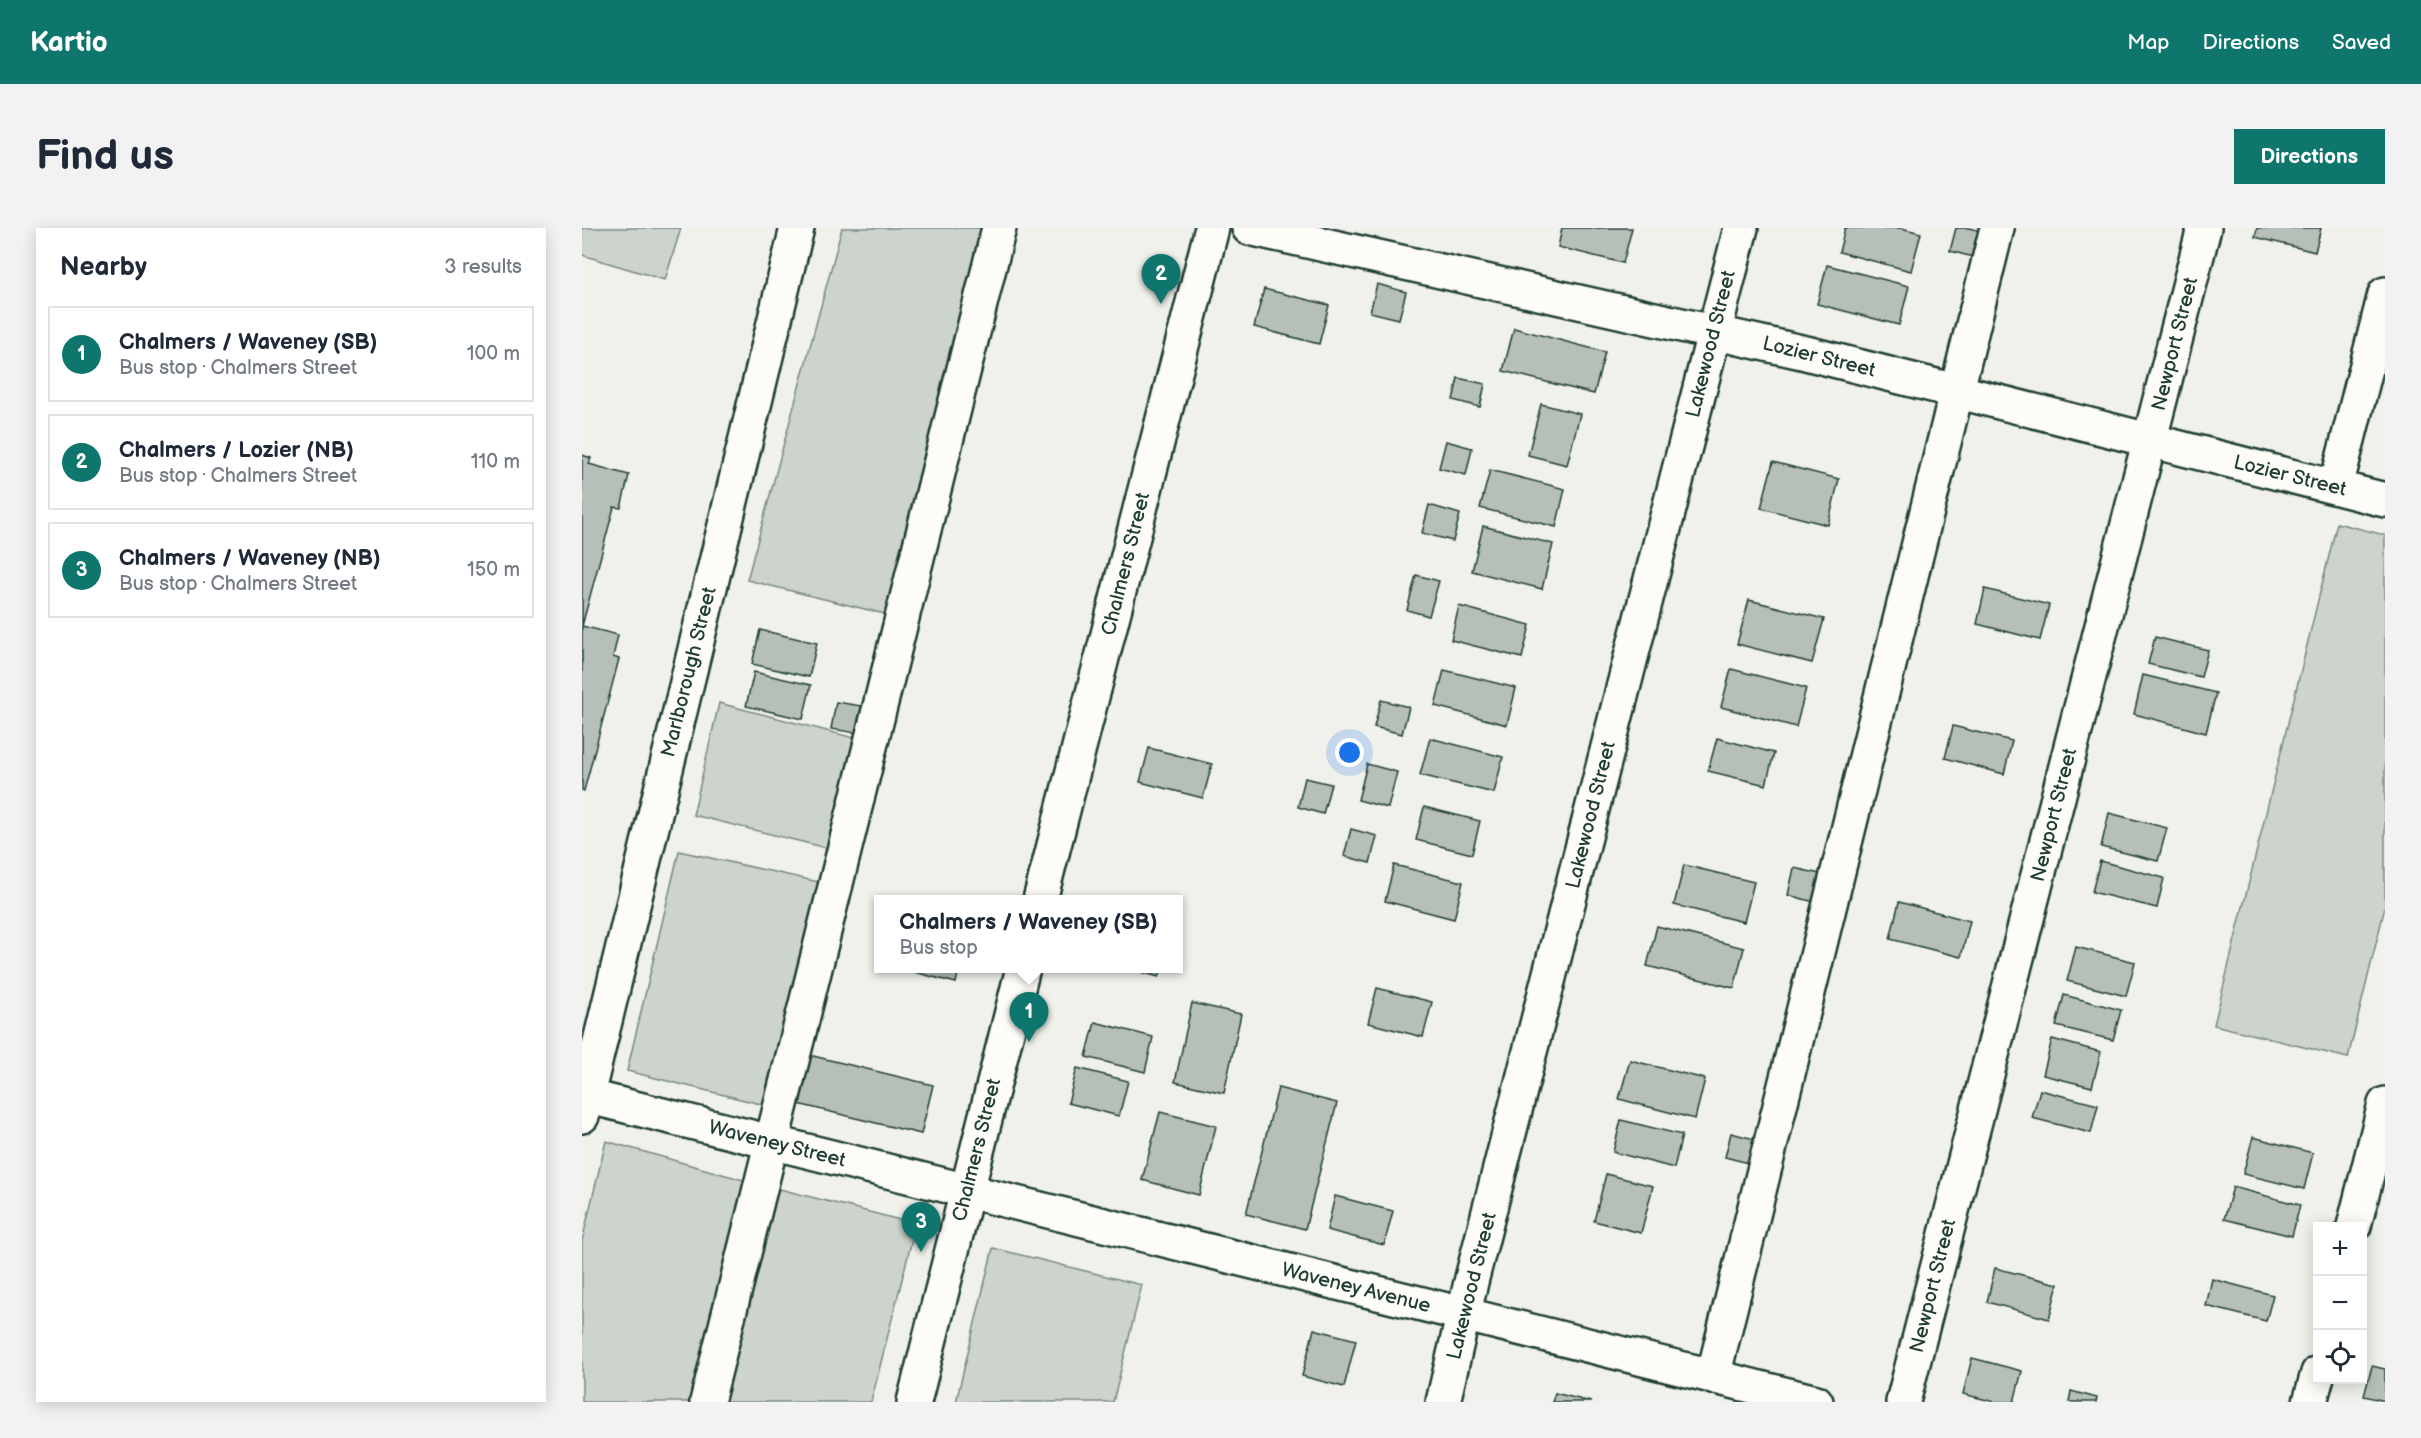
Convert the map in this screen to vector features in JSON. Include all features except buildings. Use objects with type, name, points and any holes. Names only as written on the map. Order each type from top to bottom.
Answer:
[{"type":"street","name":"Marlborough Street","points":[[584,1103],[797,228]]},
{"type":"street","points":[[707,1402],[999,228]]},
{"type":"street","name":"Chalmers Street","points":[[1041,895],[1212,228]]},
{"type":"street","name":"Lozier Street","points":[[1249,228],[1715,332],[2385,500]]},
{"type":"street","name":"Lakewood Street","points":[[1443,1402],[1741,228]]},
{"type":"street","points":[[1713,1377],[1997,228]]},
{"type":"street","name":"Newport Street","points":[[1903,1402],[2204,228]]},
{"type":"street","points":[[2336,487],[2385,294]]},
{"type":"street","name":"Chalmers Street","points":[[914,1402],[1022,973]]},
{"type":"street","name":"Waveney Street","points":[[584,1103],[772,1143],[966,1192]]},
{"type":"street","points":[[2355,1222],[2385,1104]]},
{"type":"street","name":"Waveney Avenue","points":[[966,1192],[1816,1402]]},
{"type":"street","points":[[2310,1402],[2315,1384]]},
{"type":"shaded area","points":[[582,228],[681,228],[665,280],[582,255]]},
{"type":"shaded area","points":[[842,228],[984,228],[889,615],[747,580]]},
{"type":"shaded area","points":[[2337,523],[2385,535],[2385,907],[2348,1058],[2214,1025]]},
{"type":"shaded area","points":[[719,703],[862,740],[835,850],[693,815]]},
{"type":"shaded area","points":[[679,851],[819,882],[769,1106],[627,1071]]},
{"type":"shaded area","points":[[606,1141],[754,1183],[697,1402],[582,1402],[582,1241]]},
{"type":"shaded area","points":[[776,1188],[916,1224],[871,1402],[721,1402]]},
{"type":"shaded area","points":[[993,1248],[1142,1285],[1113,1402],[956,1402]]},
{"type":"place","name":"Chalmers / Lozier (NB)","points":[[1161,304]]},
{"type":"place","name":"Chalmers / Waveney (SB)","points":[[1029,1042]]},
{"type":"place","name":"Chalmers / Waveney (NB)","points":[[921,1252]]}]
